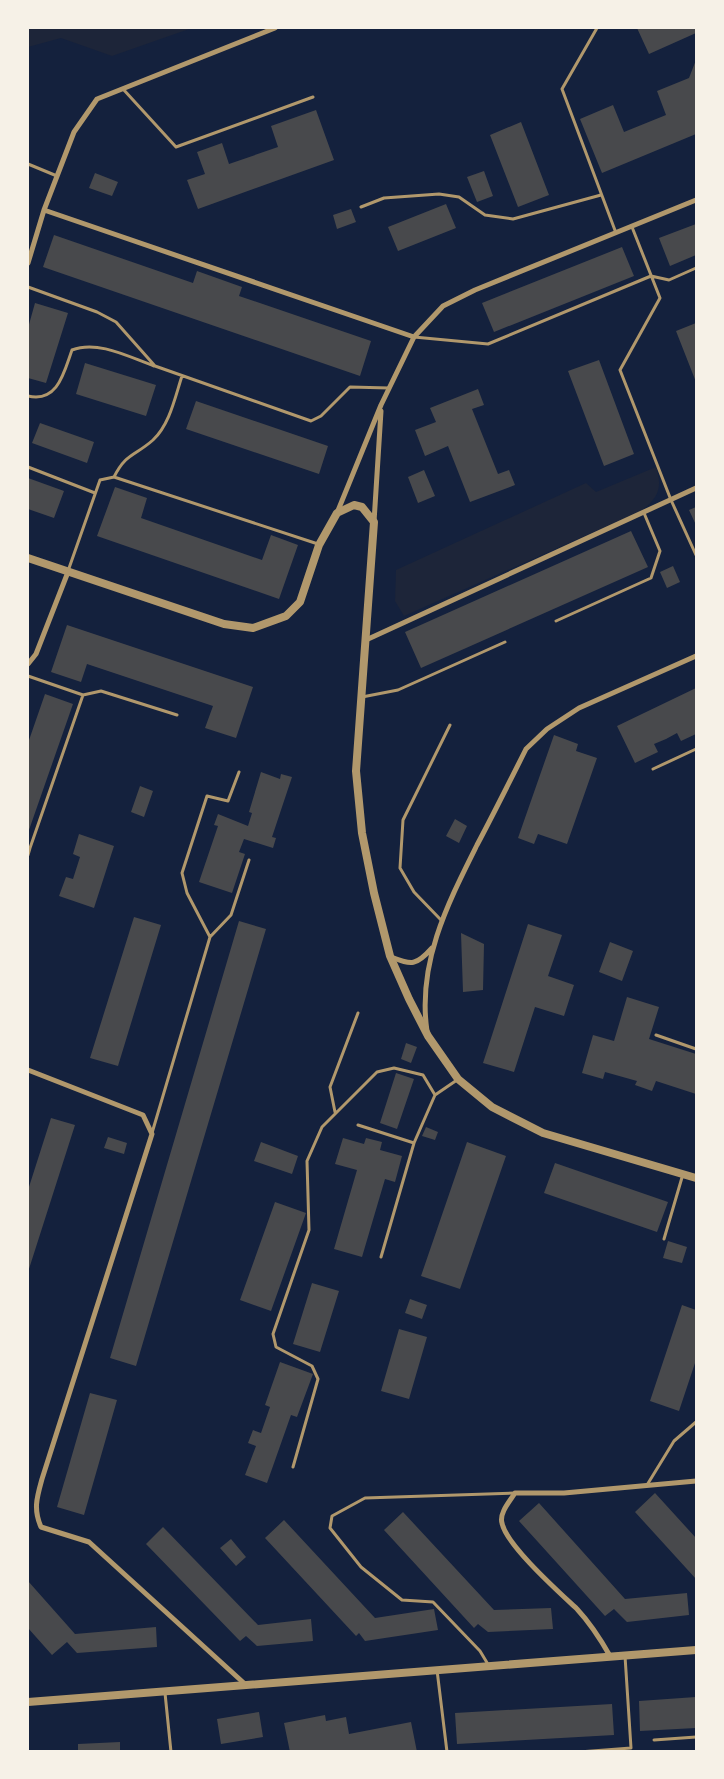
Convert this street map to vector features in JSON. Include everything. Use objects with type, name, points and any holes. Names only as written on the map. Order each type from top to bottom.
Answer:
[{"type":"street","points":[[28,263],[44,210],[74,132],[97,99],[275,28]]},
{"type":"street","points":[[28,558],[224,624],[252,628],[286,616],[300,602],[319,545],[337,514],[381,405],[414,337],[443,306],[475,290],[696,200]]},
{"type":"street","points":[[44,210],[414,337]]},
{"type":"street","points":[[381,405],[356,771],[362,833],[390,956],[428,1036],[458,1079],[492,1107],[543,1133],[696,1178]]},
{"type":"street","points":[[366,640],[696,488]]},
{"type":"street","points":[[337,514],[354,505],[362,507],[374,522]]},
{"type":"street","points":[[28,664],[36,654],[68,572]]},
{"type":"street","points":[[428,1036],[425,1016],[426,985],[432,948],[441,920],[526,749],[547,729],[579,708],[696,656]]},
{"type":"street","points":[[390,956],[409,964],[421,961],[432,948]]},
{"type":"street","points":[[28,1070],[143,1115],[152,1134],[42,1479],[35,1504],[35,1514],[41,1527],[89,1542],[248,1687]]},
{"type":"street","points":[[610,1656],[578,1611],[554,1588],[508,1536],[502,1525],[501,1517],[515,1493],[564,1493],[696,1481]]},
{"type":"street","points":[[28,1702],[248,1687],[436,1669],[696,1650]]},
{"type":"lane","points":[[597,28],[562,90],[616,233]]},
{"type":"lane","points":[[123,89],[176,147],[313,97]]},
{"type":"lane","points":[[28,164],[57,176]]},
{"type":"lane","points":[[361,207],[384,198],[439,194],[458,197],[485,215],[513,219],[601,195]]},
{"type":"lane","points":[[632,227],[660,298],[620,370],[671,500],[696,555]]},
{"type":"lane","points":[[414,337],[488,344],[651,276],[669,280],[696,268]]},
{"type":"lane","points":[[28,287],[97,312],[116,322],[154,366]]},
{"type":"lane","points":[[28,396],[50,394],[60,385],[72,350],[83,346],[98,347],[310,421],[322,416],[350,387],[389,388]]},
{"type":"lane","points":[[114,476],[122,461],[154,439],[166,422],[182,376]]},
{"type":"lane","points":[[28,467],[95,493]]},
{"type":"lane","points":[[68,572],[100,480],[114,476],[319,545]]},
{"type":"lane","points":[[556,621],[651,578],[660,551],[644,513]]},
{"type":"lane","points":[[361,697],[398,690],[505,642]]},
{"type":"lane","points":[[28,676],[82,695],[101,691],[177,715]]},
{"type":"lane","points":[[28,854],[82,695]]},
{"type":"lane","points":[[441,920],[414,892],[400,868],[403,820],[450,726]]},
{"type":"lane","points":[[653,769],[696,749]]},
{"type":"lane","points":[[210,937],[187,893],[182,873],[207,796],[228,801],[239,772]]},
{"type":"lane","points":[[152,1134],[210,937],[232,915],[249,860]]},
{"type":"lane","points":[[335,1113],[330,1087],[358,1014]]},
{"type":"lane","points":[[656,1035],[696,1049]]},
{"type":"lane","points":[[293,1467],[318,1379],[312,1366],[276,1347],[274,1334],[309,1230],[308,1161],[322,1127],[377,1072],[394,1068],[423,1075],[434,1095]]},
{"type":"lane","points":[[381,1257],[414,1143],[434,1095],[458,1079]]},
{"type":"lane","points":[[358,1125],[414,1143]]},
{"type":"lane","points":[[664,1239],[684,1174]]},
{"type":"lane","points":[[647,1486],[674,1441],[696,1422]]},
{"type":"lane","points":[[490,1666],[480,1651],[433,1602],[402,1600],[361,1567],[330,1528],[332,1516],[365,1498],[515,1493]]},
{"type":"lane","points":[[579,1752],[631,1748],[625,1655]]},
{"type":"lane","points":[[436,1669],[447,1752]]},
{"type":"lane","points":[[165,1693],[172,1752]]},
{"type":"lane","points":[[654,1740],[696,1737]]},
{"type":"shaded area","points":[[28,28],[192,28],[112,56],[61,38],[28,47]]},
{"type":"shaded area","points":[[656,467],[659,481],[658,492],[641,511],[404,616],[395,601],[396,570],[586,483],[596,492]]},
{"type":"building","points":[[637,28],[696,28],[696,33],[649,54]]},
{"type":"building","points":[[696,60],[696,134],[602,173],[580,119],[613,105],[624,132],[666,115],[657,91],[689,78]]},
{"type":"building","points":[[316,110],[334,160],[198,209],[187,180],[205,174],[197,152],[222,143],[229,164],[278,147],[271,126]]},
{"type":"building","points":[[521,122],[549,195],[518,207],[490,135]]},
{"type":"building","points":[[484,171],[493,196],[477,202],[467,177]]},
{"type":"building","points":[[95,173],[118,182],[112,196],[89,188]]},
{"type":"building","points":[[446,204],[456,228],[398,251],[388,227]]},
{"type":"building","points":[[351,209],[356,222],[337,229],[333,215]]},
{"type":"building","points":[[696,224],[696,255],[670,266],[659,238]]},
{"type":"building","points":[[54,235],[193,283],[197,271],[242,287],[239,296],[371,341],[360,376],[43,267]]},
{"type":"building","points":[[622,247],[634,276],[494,332],[482,303]]},
{"type":"building","points":[[35,303],[68,313],[46,383],[28,378],[28,328]]},
{"type":"building","points":[[696,323],[696,382],[676,331]]},
{"type":"building","points":[[599,360],[634,454],[604,466],[568,371]]},
{"type":"building","points":[[85,363],[156,385],[146,416],[76,394]]},
{"type":"building","points":[[478,389],[484,405],[472,409],[498,474],[509,470],[515,485],[470,502],[448,446],[425,456],[415,430],[436,422],[430,408]]},
{"type":"building","points":[[196,401],[328,446],[319,474],[186,429]]},
{"type":"building","points":[[40,423],[94,442],[87,463],[32,443]]},
{"type":"building","points":[[424,470],[435,496],[418,503],[408,477]]},
{"type":"building","points":[[28,478],[64,491],[54,518],[28,509]]},
{"type":"building","points":[[115,487],[147,498],[141,518],[262,560],[271,535],[298,545],[279,599],[97,536]]},
{"type":"building","points":[[696,507],[696,525],[689,510]]},
{"type":"building","points":[[631,531],[648,567],[421,668],[405,632]]},
{"type":"building","points":[[673,566],[680,582],[667,588],[660,572]]},
{"type":"building","points":[[67,625],[253,687],[236,738],[205,728],[213,706],[87,664],[81,682],[51,672]]},
{"type":"building","points":[[696,688],[696,734],[681,741],[677,733],[654,744],[658,752],[635,763],[617,726]]},
{"type":"building","points":[[45,694],[73,704],[29,830],[28,743]]},
{"type":"building","points":[[554,735],[578,744],[576,751],[597,758],[567,844],[538,834],[534,844],[518,838]]},
{"type":"building","points":[[261,772],[280,779],[281,774],[292,777],[272,837],[276,838],[273,848],[244,839],[239,852],[245,854],[232,893],[199,882],[218,826],[214,825],[218,814],[248,826],[252,813],[249,812]]},
{"type":"building","points":[[140,786],[153,791],[144,817],[131,812]]},
{"type":"building","points":[[455,819],[467,826],[459,843],[446,836]]},
{"type":"building","points":[[79,834],[114,846],[94,908],[59,896],[66,877],[73,879],[80,857],[73,854]]},
{"type":"building","points":[[134,917],[161,925],[118,1066],[90,1058]]},
{"type":"building","points":[[239,921],[266,929],[136,1366],[110,1358]]},
{"type":"building","points":[[528,924],[562,935],[548,976],[574,985],[564,1016],[535,1007],[514,1072],[483,1063]]},
{"type":"building","points":[[461,933],[484,944],[483,990],[463,992]]},
{"type":"building","points":[[610,942],[633,951],[622,981],[599,972]]},
{"type":"building","points":[[627,997],[659,1007],[649,1039],[696,1054],[696,1094],[656,1081],[652,1091],[635,1085],[637,1081],[605,1072],[603,1079],[582,1073],[593,1035],[614,1041]]},
{"type":"building","points":[[406,1043],[417,1047],[411,1063],[401,1059]]},
{"type":"building","points":[[396,1073],[414,1079],[397,1129],[380,1123]]},
{"type":"building","points":[[51,1118],[75,1125],[28,1272],[28,1190]]},
{"type":"building","points":[[426,1127],[438,1132],[435,1140],[422,1136]]},
{"type":"building","points":[[108,1137],[127,1143],[124,1154],[104,1148]]},
{"type":"building","points":[[343,1138],[364,1144],[366,1138],[382,1142],[380,1150],[402,1156],[395,1182],[385,1179],[362,1257],[334,1249],[357,1170],[335,1164]]},
{"type":"building","points":[[261,1142],[298,1156],[292,1174],[254,1161]]},
{"type":"building","points":[[467,1142],[506,1156],[460,1289],[421,1276]]},
{"type":"building","points":[[555,1163],[668,1202],[657,1232],[544,1193]]},
{"type":"building","points":[[275,1202],[306,1213],[271,1311],[240,1300]]},
{"type":"building","points":[[668,1241],[687,1247],[682,1263],[663,1258]]},
{"type":"building","points":[[312,1283],[339,1291],[320,1352],[293,1344]]},
{"type":"building","points":[[410,1299],[427,1305],[422,1319],[405,1313]]},
{"type":"building","points":[[682,1305],[696,1310],[696,1360],[679,1411],[650,1401]]},
{"type":"building","points":[[399,1329],[427,1337],[409,1399],[381,1391]]},
{"type":"building","points":[[280,1362],[313,1374],[297,1417],[291,1415],[267,1483],[245,1475],[256,1446],[248,1443],[253,1430],[261,1433],[270,1407],[265,1405]]},
{"type":"building","points":[[90,1393],[117,1400],[84,1515],[57,1507]]},
{"type":"building","points":[[655,1493],[696,1538],[696,1579],[635,1512]]},
{"type":"building","points":[[539,1503],[625,1599],[687,1593],[689,1615],[627,1622],[614,1609],[605,1616],[519,1521]]},
{"type":"building","points":[[403,1512],[494,1610],[551,1608],[553,1629],[488,1632],[478,1624],[474,1628],[384,1530]]},
{"type":"building","points":[[284,1520],[375,1618],[434,1609],[438,1630],[365,1641],[359,1633],[356,1636],[265,1538]]},
{"type":"building","points":[[163,1527],[258,1625],[311,1619],[313,1641],[257,1646],[246,1636],[240,1641],[146,1544]]},
{"type":"building","points":[[231,1539],[246,1557],[236,1566],[220,1548]]},
{"type":"building","points":[[28,1581],[75,1634],[156,1627],[157,1647],[77,1653],[67,1642],[52,1655],[28,1628]]},
{"type":"building","points":[[696,1697],[696,1728],[640,1731],[639,1701]]},
{"type":"building","points":[[612,1704],[614,1735],[457,1744],[455,1713]]},
{"type":"building","points":[[259,1712],[263,1737],[221,1744],[217,1719]]},
{"type":"building","points":[[325,1715],[326,1721],[346,1717],[349,1734],[411,1722],[417,1752],[290,1752],[284,1723]]},
{"type":"building","points":[[120,1742],[120,1752],[78,1752],[78,1744]]}]
